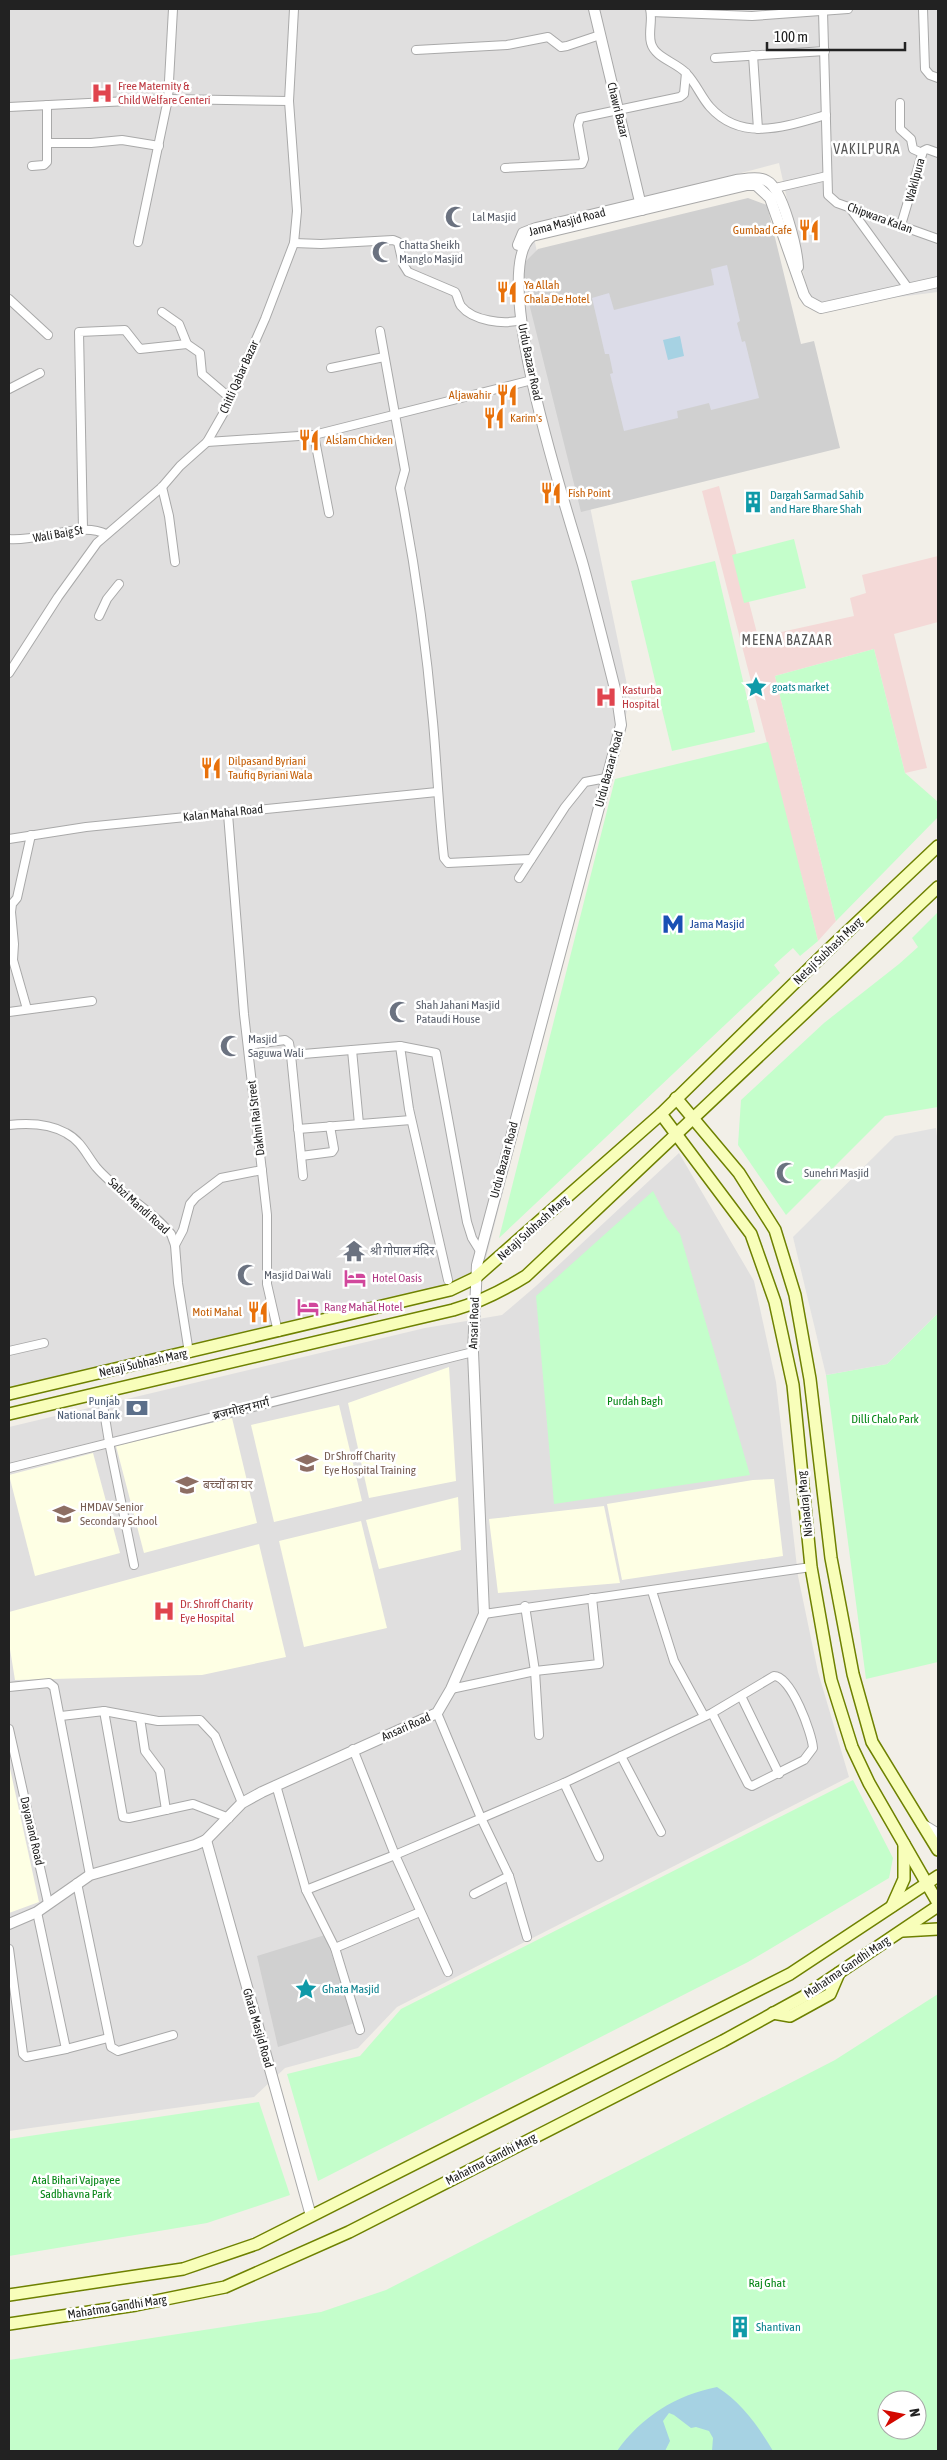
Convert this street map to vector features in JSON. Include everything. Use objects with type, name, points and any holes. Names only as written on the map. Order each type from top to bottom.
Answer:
[{"type":"main road","name":"Netaji Subhash Marg","points":[[9,1394],[450,1290],[475,1278],[661,1114],[938,846]]},
{"type":"main road","name":"Netaji Subhash Marg","points":[[9,1414],[475,1304],[502,1291],[526,1276],[693,1116],[938,887]]},
{"type":"main road","name":"Nishadraj Marg","points":[[676,1098],[739,1173],[775,1230],[796,1295],[810,1379],[831,1558],[853,1674],[872,1742],[922,1824],[936,1839],[938,1850]]},
{"type":"main road","name":"Nishadraj Marg","points":[[661,1114],[674,1134],[722,1192],[751,1234],[775,1302],[793,1385],[811,1567],[830,1680],[852,1747],[869,1783],[938,1904]]},
{"type":"main road","points":[[892,1907],[904,1878],[904,1843]]},
{"type":"main road","name":"Mahatma Gandhi Marg","points":[[9,2295],[183,2269],[256,2244],[790,1974],[938,1876]]},
{"type":"main road","name":"Mahatma Gandhi Marg","points":[[9,2324],[136,2305],[225,2287],[349,2232],[773,2013],[839,1973],[902,1931],[938,1904]]},
{"type":"main road","points":[[902,1931],[938,1929]]},
{"type":"street","points":[[138,242],[168,99],[172,9]]},
{"type":"street","name":"Chitli Qabar Bazar","points":[[9,673],[87,555],[106,534],[162,487],[180,466],[207,442],[230,398],[280,282],[294,242],[297,202],[289,101],[294,9]]},
{"type":"street","name":"Chawri Bazar","points":[[594,9],[641,208]]},
{"type":"street","points":[[826,115],[787,126],[758,129],[746,128],[726,121],[711,107],[686,73],[657,53],[652,45],[650,10],[752,12],[848,9]]},
{"type":"street","points":[[922,9],[926,69],[930,75],[938,78]]},
{"type":"street","name":"Chipwara Kalan","points":[[823,11],[828,195],[837,203],[938,239]]},
{"type":"street","points":[[416,50],[498,46],[548,37],[561,47],[600,35]]},
{"type":"street","points":[[715,58],[825,51]]},
{"type":"street","points":[[753,55],[758,129]]},
{"type":"street","points":[[505,168],[582,164],[584,159],[578,125],[580,118],[617,108],[680,97],[686,89],[686,73]]},
{"type":"street","points":[[9,108],[168,99],[289,101]]},
{"type":"street","points":[[900,103],[900,129],[911,139],[914,150],[922,153]]},
{"type":"street","points":[[32,166],[46,164],[47,105]]},
{"type":"street","points":[[47,143],[91,144],[122,140],[158,146]]},
{"type":"street","name":"Wakilpura","points":[[901,226],[913,192],[922,153],[927,149],[938,153]]},
{"type":"street","points":[[775,188],[828,176]]},
{"type":"street","name":"Jama Masjid Road","points":[[641,208],[736,180],[766,180],[775,188],[794,244],[798,275]]},
{"type":"street","name":"Jama Masjid Road","points":[[519,256],[518,243],[520,238],[529,230],[641,208],[747,184],[756,185],[770,198],[792,264],[808,302],[821,308],[938,282]]},
{"type":"street","points":[[850,208],[908,288]]},
{"type":"street","points":[[294,242],[321,244],[393,240],[398,242],[403,264],[408,272],[455,292],[460,304],[466,310],[498,324],[521,320]]},
{"type":"street","name":"Urdu Bazaar Road","points":[[475,1278],[480,1251],[617,742],[620,712],[532,380],[521,320],[519,256]]},
{"type":"street","points":[[9,298],[48,335]]},
{"type":"street","points":[[162,312],[180,324],[187,344],[200,353],[202,374],[230,398]]},
{"type":"street","points":[[83,530],[79,332],[125,330],[140,349],[187,344]]},
{"type":"street","points":[[380,331],[405,470],[400,488],[423,637],[433,722],[437,792],[446,862],[531,860]]},
{"type":"street","points":[[331,368],[384,356]]},
{"type":"street","points":[[9,389],[40,373]]},
{"type":"street","points":[[207,442],[314,436],[532,380]]},
{"type":"street","points":[[314,436],[329,513]]},
{"type":"street","points":[[162,487],[170,516],[176,562]]},
{"type":"street","name":"Wali Baig St","points":[[9,539],[22,540],[95,529],[106,534]]},
{"type":"street","points":[[99,616],[119,584]]},
{"type":"street","points":[[519,878],[565,807],[586,782],[606,778]]},
{"type":"street","name":"Kalan Mahal Road","points":[[9,838],[86,827],[437,792]]},
{"type":"street","name":"Dakhni Rai Street","points":[[228,814],[248,1045],[267,1215],[267,1284],[278,1332]]},
{"type":"street","points":[[27,1009],[13,963],[14,944],[11,912],[12,904],[17,898],[31,835]]},
{"type":"street","points":[[9,1012],[92,1001]]},
{"type":"street","points":[[248,1045],[285,1040],[289,1043],[303,1176]]},
{"type":"street","points":[[291,1055],[400,1046],[436,1053],[467,1222],[472,1238],[480,1251]]},
{"type":"street","points":[[400,1046],[411,1120],[448,1280]]},
{"type":"street","points":[[352,1050],[360,1124]]},
{"type":"street","points":[[298,1129],[411,1120]]},
{"type":"street","name":"Sabzi Mandi Road","points":[[9,1125],[34,1124],[63,1131],[75,1138],[96,1166],[113,1184],[166,1227],[175,1245],[178,1283],[189,1353]]},
{"type":"street","points":[[301,1156],[332,1152],[334,1149],[330,1126]]},
{"type":"street","points":[[175,1245],[183,1230],[192,1200],[221,1178],[262,1170]]},
{"type":"street","name":"Ansari Road","points":[[9,1924],[37,1912],[90,1875],[184,1849],[206,1840],[242,1804],[276,1785],[437,1713],[451,1689],[484,1614],[473,1352],[475,1278]]},
{"type":"street","points":[[9,1351],[44,1343]]},
{"type":"street","name":"ब्रजमोहन मार्ग","points":[[9,1468],[473,1352]]},
{"type":"street","points":[[101,1393],[108,1442],[134,1565]]},
{"type":"street","points":[[484,1614],[525,1606],[652,1591],[811,1567]]},
{"type":"street","points":[[306,1890],[564,1784],[708,1715],[774,1676],[784,1679],[810,1734],[813,1748],[804,1760],[757,1785],[748,1784],[708,1715],[674,1661],[652,1591]]},
{"type":"street","points":[[451,1689],[535,1671],[599,1664],[592,1598]]},
{"type":"street","points":[[525,1606],[535,1671],[539,1735]]},
{"type":"street","points":[[9,1687],[52,1684],[61,1716],[90,1875]]},
{"type":"street","points":[[740,1696],[779,1774]]},
{"type":"street","points":[[61,1716],[104,1711],[158,1721],[196,1719],[203,1722],[215,1736],[242,1804]]},
{"type":"street","points":[[104,1711],[123,1817],[129,1818],[193,1804],[229,1818]]},
{"type":"street","points":[[437,1713],[481,1818],[509,1876],[527,1937]]},
{"type":"street","points":[[140,1718],[145,1751],[160,1771],[166,1810]]},
{"type":"street","name":"Dayanand Road","points":[[9,1730],[11,1750],[48,1903]]},
{"type":"street","points":[[354,1749],[395,1855],[448,1972]]},
{"type":"street","points":[[621,1756],[661,1832]]},
{"type":"street","points":[[564,1784],[599,1856]]},
{"type":"street","points":[[276,1785],[306,1890],[335,1948],[360,2030]]},
{"type":"street","name":"Ghata Masjid Road","points":[[206,1840],[311,2216]]},
{"type":"street","points":[[474,1894],[509,1876]]},
{"type":"street","points":[[77,1883],[111,2047],[118,2051],[173,2035]]},
{"type":"street","points":[[37,1912],[66,2049]]},
{"type":"street","points":[[335,1948],[420,1912]]},
{"type":"street","points":[[9,1949],[23,2054],[26,2056],[66,2049],[108,2038]]},
{"type":"shaded area","points":[[9,9],[938,9],[938,292],[811,308],[779,163],[532,228],[630,699],[479,1285],[9,1388]]},
{"type":"shaded area","points":[[748,198],[767,205],[801,344],[814,341],[840,448],[581,512],[520,267],[538,249]]},
{"type":"shaded area","points":[[727,265],[740,321],[737,323],[742,342],[745,341],[759,398],[711,410],[709,403],[677,411],[678,418],[624,431],[610,374],[613,373],[609,354],[605,354],[592,298],[609,293],[614,310],[714,285],[711,269]]},
{"type":"shaded area","name":"MEENA BAZAAR","points":[[719,486],[758,637],[854,616],[850,598],[866,593],[862,575],[938,556],[938,622],[894,634],[927,768],[905,773],[874,649],[775,676],[836,921],[818,941],[702,491]]},
{"type":"shaded area","points":[[936,1128],[938,1145],[938,1313],[887,1364],[826,1375],[793,1237],[895,1136]]},
{"type":"shaded area","points":[[679,1153],[754,1281],[776,1382],[798,1576],[818,1672],[849,1777],[397,2007],[358,2048],[285,2068],[254,2097],[9,2131],[9,1427],[425,1328],[502,1315],[536,1286]]},
{"type":"shaded area","points":[[449,1367],[456,1481],[369,1498],[348,1403]]},
{"type":"shaded area","name":"Dr Shroff Charity Eye Hospital Training","points":[[339,1405],[362,1501],[274,1522],[251,1425]]},
{"type":"shaded area","name":"बच्चों का घर","points":[[232,1418],[257,1523],[144,1553],[116,1446]]},
{"type":"shaded area","name":"HMDAV Senior Secondary School","points":[[93,1453],[120,1553],[35,1576],[9,1475]]},
{"type":"shaded area","points":[[774,1479],[783,1556],[622,1580],[607,1504],[753,1480]]},
{"type":"shaded area","points":[[458,1497],[461,1550],[379,1569],[366,1520]]},
{"type":"shaded area","points":[[604,1506],[620,1583],[498,1593],[489,1519]]},
{"type":"shaded area","points":[[361,1521],[387,1628],[304,1647],[279,1541]]},
{"type":"shaded area","points":[[259,1544],[286,1657],[202,1675],[15,1680],[9,1643],[9,1612]]},
{"type":"shaded area","points":[[9,1764],[39,1902],[9,1913]]},
{"type":"shaded area","points":[[325,1935],[355,2023],[278,2047],[257,1956]]},
{"type":"green space","points":[[794,539],[806,588],[744,603],[732,555]]},
{"type":"green space","points":[[715,561],[755,732],[672,751],[631,581]]},
{"type":"green space","points":[[874,649],[905,773],[938,802],[938,817],[836,921],[775,676]]},
{"type":"green space","points":[[768,742],[818,941],[800,956],[793,948],[774,965],[780,973],[499,1238],[615,779]]},
{"type":"green space","points":[[938,912],[938,1107],[885,1116],[786,1215],[738,1145],[741,1100],[824,1023],[918,947],[912,938]]},
{"type":"green space","name":"Purdah Bagh","points":[[653,1191],[667,1218],[680,1234],[750,1475],[554,1504],[536,1296]]},
{"type":"green space","name":"Dilli Chalo Park","points":[[938,1313],[938,1662],[866,1679],[826,1375],[887,1364]]},
{"type":"green space","points":[[853,1780],[893,1858],[889,1878],[748,1962],[318,2181],[287,2074],[360,2056],[401,2009]]},
{"type":"green space","name":"Raj Ghat","points":[[938,1994],[938,2451],[9,2451],[9,2360],[321,2312],[386,2290],[835,2060]]},
{"type":"green space","name":"Atal Bihari Vajpayee Sadbhavna Park","points":[[259,2102],[290,2195],[207,2223],[9,2256],[9,2139]]},
{"type":"water","points":[[680,336],[684,356],[668,360],[663,340]]},
{"type":"water","points":[[717,2387],[734,2400],[749,2416],[773,2451],[712,2451],[713,2438],[709,2431],[696,2427],[691,2428],[669,2413],[663,2421],[670,2441],[665,2451],[617,2451],[637,2428],[661,2409],[687,2396]]},
{"type":"place","name":"Free Maternity & Child Welfare Centeri","points":[[102,93]]},
{"type":"place","name":"Lal Masjid","points":[[456,217]]},
{"type":"place","name":"Gumbad Cafe","points":[[809,230]]},
{"type":"place","name":"Chatta Sheikh Manglo Masjid","points":[[383,252]]},
{"type":"place","name":"Ya Allah Chala De Hotel","points":[[507,292]]},
{"type":"place","name":"Aljawahir","points":[[507,395]]},
{"type":"place","name":"Karim's","points":[[494,418]]},
{"type":"place","name":"Alslam Chicken","points":[[309,440]]},
{"type":"place","name":"Fish Point","points":[[551,493]]},
{"type":"place","name":"Dargah Sarmad Sahib and Hare Bhare Shah","points":[[753,502]]},
{"type":"place","name":"goats market","points":[[756,687]]},
{"type":"place","name":"Kasturba Hospital","points":[[606,697]]},
{"type":"place","name":"Dilpasand Byriani Taufiq Byriani Wala","points":[[211,768]]},
{"type":"place","name":"Jama Masjid","points":[[673,924]]},
{"type":"place","name":"Shah Jahani Masjid Pataudi House","points":[[400,1012]]},
{"type":"place","name":"Masjid Saguwa Wali","points":[[231,1046]]},
{"type":"place","name":"Sunehri Masjid","points":[[787,1173]]},
{"type":"place","name":"श्री गोपाल मंदिर","points":[[354,1251]]},
{"type":"place","name":"Masjid Dai Wali","points":[[248,1275]]},
{"type":"place","name":"Hotel Oasis","points":[[355,1278]]},
{"type":"place","name":"Rang Mahal Hotel","points":[[308,1307]]},
{"type":"place","name":"Moti Mahal","points":[[258,1312]]},
{"type":"place","name":"Punjab National Bank","points":[[137,1408]]},
{"type":"place","name":"Dr Shroff Charity Eye Hospital Training","points":[[307,1463]]},
{"type":"place","name":"बच्चों का घर","points":[[187,1485]]},
{"type":"place","name":"HMDAV Senior Secondary School","points":[[64,1514]]},
{"type":"place","name":"Dr. Shroff Charity Eye Hospital","points":[[164,1611]]},
{"type":"place","name":"Ghata Masjid","points":[[306,1989]]},
{"type":"place","name":"Shantivan","points":[[740,2327]]},
{"type":"district","name":"VAKILPURA","points":[[867,149]]},
{"type":"district","name":"MEENA BAZAAR","points":[[787,640]]}]
